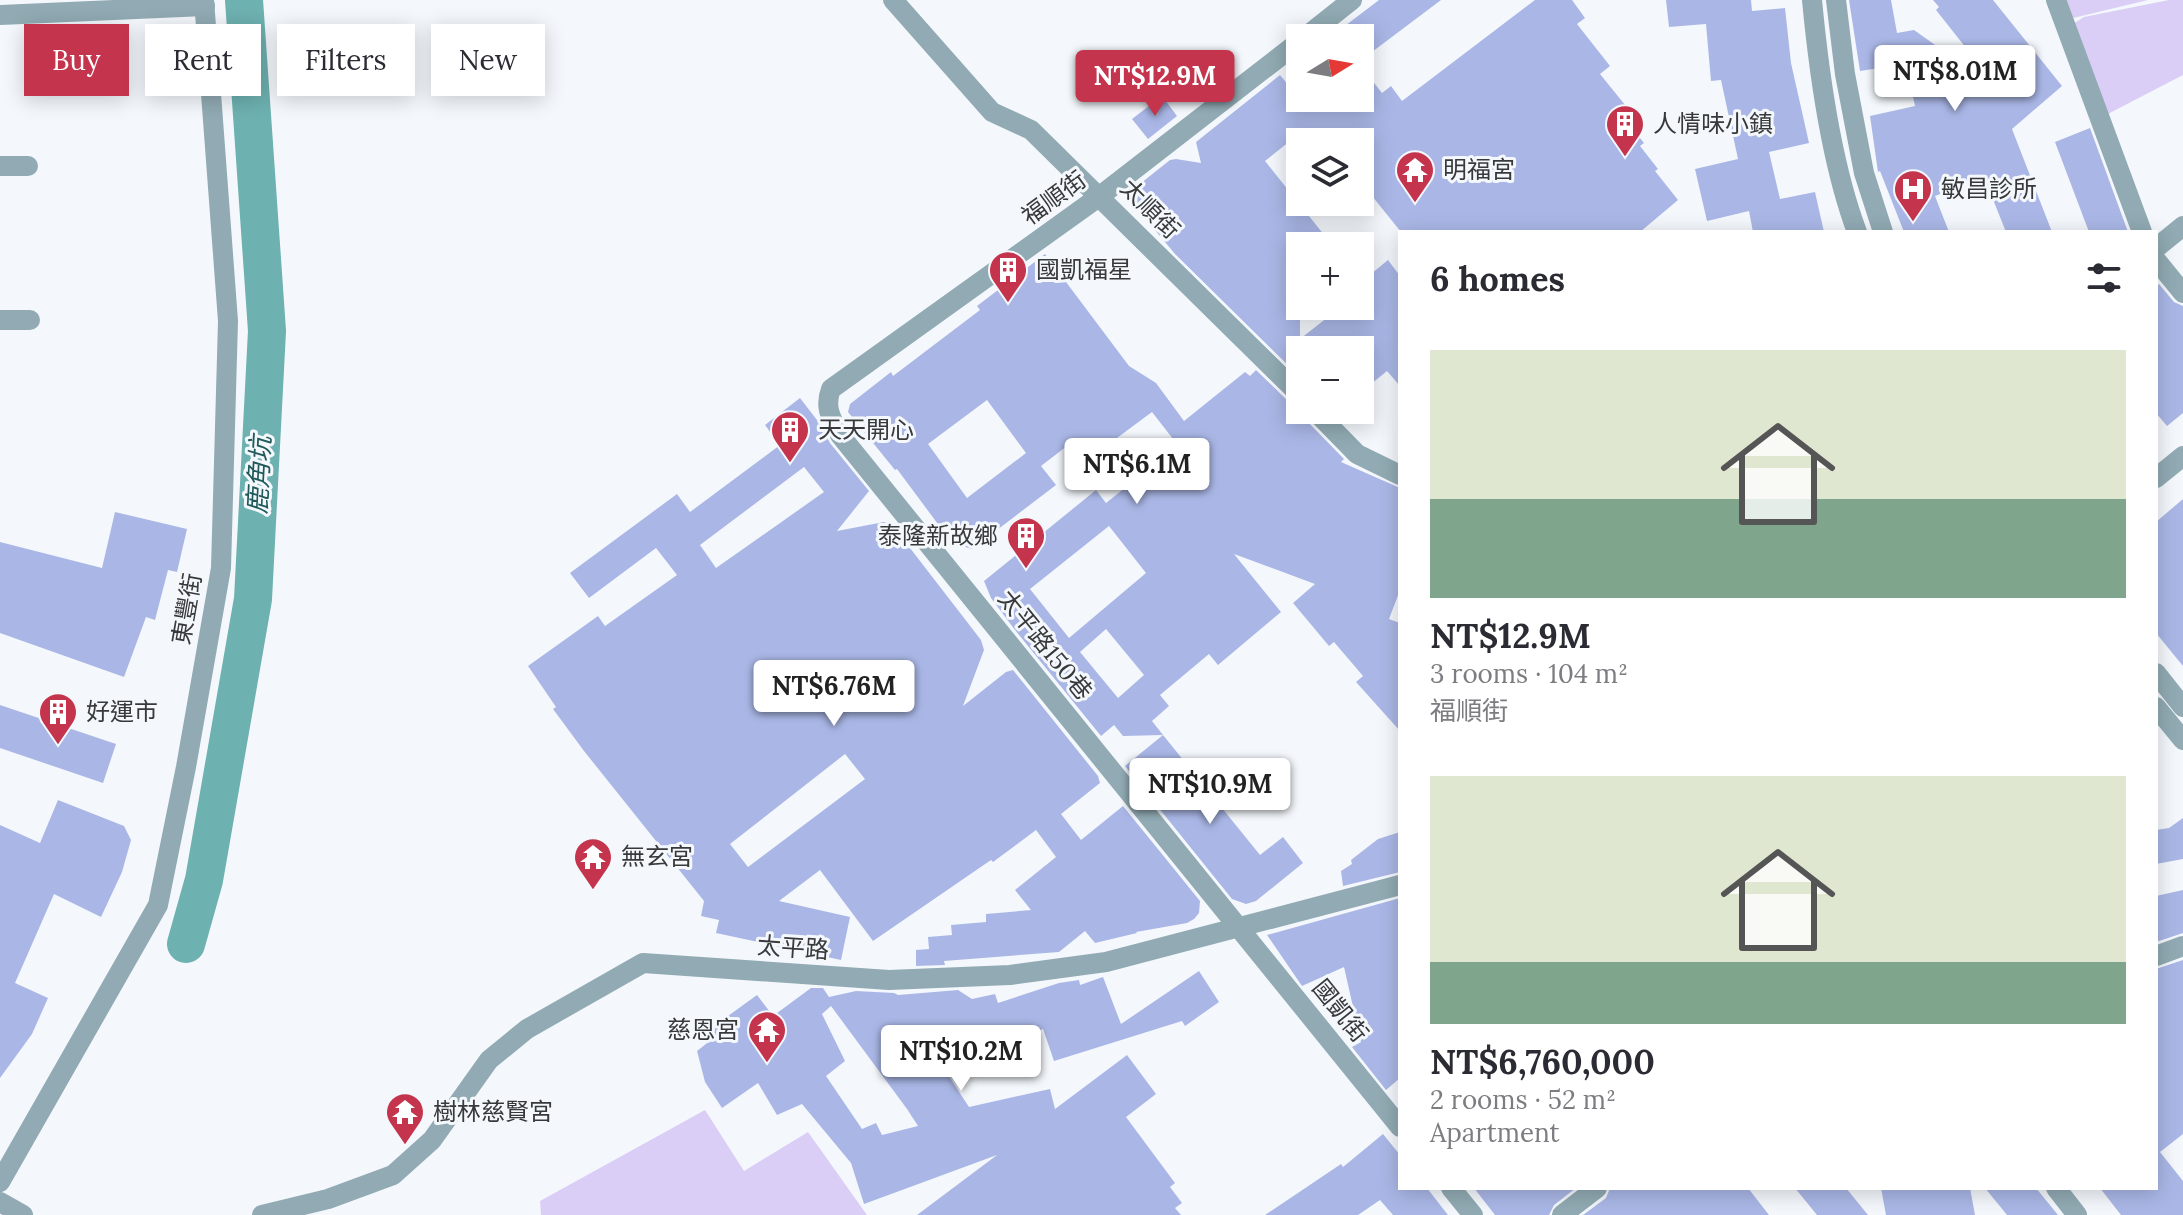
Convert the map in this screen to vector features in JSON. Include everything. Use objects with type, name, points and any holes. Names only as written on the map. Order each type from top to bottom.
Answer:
[{"type":"street","name":"太順街","points":[[893,0],[992,112],[1031,130],[1286,381]]},
{"type":"street","name":"福順街","points":[[1322,24],[1352,0]]},
{"type":"street","points":[[1812,0],[1821,76],[1841,183],[1856,230]]},
{"type":"street","points":[[1836,0],[1845,74],[1864,173],[1882,230]]},
{"type":"street","points":[[2056,0],[2141,230]]},
{"type":"street","points":[[0,15],[34,6],[204,3]]},
{"type":"street","name":"東豐街","points":[[0,1182],[158,905],[200,690],[221,568],[228,321],[204,3]]},
{"type":"street","name":"福順街","points":[[831,389],[1100,196],[1286,52]]},
{"type":"street","points":[[0,166],[28,166]]},
{"type":"street","points":[[2158,246],[2183,226]]},
{"type":"street","points":[[2158,262],[2183,293]]},
{"type":"street","points":[[0,320],[30,320]]},
{"type":"street","name":"太平路150巷","points":[[831,389],[827,400],[828,412],[840,435],[1239,927]]},
{"type":"street","points":[[1328,424],[1357,454],[1398,474]]},
{"type":"street","points":[[2158,476],[2183,456]]},
{"type":"street","points":[[2158,676],[2183,707]]},
{"type":"street","points":[[2158,709],[2183,740]]},
{"type":"street","name":"太平路","points":[[262,1215],[328,1199],[393,1175],[432,1140],[489,1060],[527,1029],[643,963],[889,980],[1010,975],[1106,962],[1398,886]]},
{"type":"street","name":"國凱街","points":[[1239,927],[1397,1117]]},
{"type":"street","points":[[2158,955],[2183,946]]},
{"type":"street","points":[[1453,1190],[1473,1215]]},
{"type":"street","points":[[1562,1215],[1594,1190]]},
{"type":"street","points":[[2058,1190],[2077,1215]]},
{"type":"street","points":[[0,1202],[23,1215]]},
{"type":"shaded area","points":[[2066,0],[2148,0],[2069,19]]},
{"type":"shaded area","points":[[2183,0],[2183,75],[2104,116],[2073,24],[2084,17]]},
{"type":"shaded area","points":[[705,1110],[744,1171],[808,1132],[867,1215],[541,1215],[540,1201]]},
{"type":"building","points":[[1379,0],[1441,0],[1374,50],[1374,24],[1347,24]]},
{"type":"building","points":[[1535,0],[1572,0],[1585,18],[1577,24],[1610,66],[1600,74],[1634,116],[1627,122],[1644,143],[1640,146],[1658,169],[1655,171],[1678,200],[1642,230],[1399,230],[1374,198],[1374,128],[1286,128],[1286,144],[1265,161],[1286,187],[1286,216],[1309,216],[1322,232],[1286,232],[1286,320],[1300,320],[1300,336],[1286,336],[1286,363],[1175,254],[1126,195],[1170,160],[1201,163],[1196,142],[1280,75],[1286,82],[1286,112],[1374,112],[1374,83],[1382,93],[1391,86],[1402,101]]},
{"type":"building","points":[[1666,0],[1751,0],[1752,11],[1785,8],[1791,63],[1809,143],[1769,152],[1780,199],[1815,192],[1824,230],[1753,230],[1749,211],[1707,221],[1695,169],[1738,159],[1721,80],[1711,81],[1706,24],[1669,27]]},
{"type":"building","points":[[1849,0],[1891,0],[1897,33],[1914,30],[2000,91],[1936,10],[1939,7],[1933,0],[1993,0],[2062,86],[2012,129],[2051,230],[2005,230],[1984,177],[1935,196],[1948,230],[1903,230],[1878,172],[1870,116],[1915,106],[1906,64],[1860,71]]},
{"type":"building","points":[[1162,96],[1177,116],[1148,139],[1132,119]]},
{"type":"building","points":[[2090,128],[2127,230],[2088,230],[2055,142]]},
{"type":"building","points":[[1045,254],[1129,366],[1156,383],[1184,421],[1245,372],[1250,376],[1256,370],[1286,399],[1286,424],[1310,424],[1344,459],[1341,462],[1398,487],[1398,595],[1389,619],[1398,622],[1398,729],[1356,682],[1363,676],[1334,642],[1329,646],[1293,603],[1315,584],[1234,554],[1281,612],[1218,665],[1209,654],[1160,695],[1169,706],[1152,721],[1163,735],[1123,736],[1114,725],[1101,736],[1015,630],[991,598],[984,581],[1096,490],[1106,503],[1136,479],[1129,469],[1150,454],[1205,480],[1152,412],[1090,458],[1076,439],[1041,466],[1056,485],[972,549],[952,543],[897,469],[848,412],[850,404],[891,372],[893,376],[980,310],[977,306]],"holes":[[[987,400],[1026,453],[967,498],[928,444]],[[1109,526],[1146,573],[1069,638],[1030,589]],[[1106,629],[1144,675],[1118,698],[1080,652]]]},
{"type":"building","points":[[1388,260],[1398,273],[1398,384],[1387,371],[1374,382],[1374,336],[1304,336],[1324,320],[1374,320],[1374,272]]},
{"type":"building","points":[[2158,285],[2174,302],[2183,306],[2183,413],[2167,426],[2158,415]]},
{"type":"building","points":[[800,398],[830,443],[869,491],[837,531],[884,522],[893,526],[981,640],[984,650],[963,706],[1006,672],[1013,670],[1098,776],[1100,783],[1061,814],[1081,840],[1123,806],[1200,901],[1199,913],[1194,919],[1095,943],[1085,931],[1059,952],[916,966],[916,950],[929,949],[928,937],[952,935],[951,925],[986,922],[986,914],[1031,910],[1015,890],[1056,857],[1036,830],[873,941],[820,870],[779,901],[850,917],[841,960],[716,933],[719,920],[701,916],[704,901],[584,751],[553,709],[556,707],[528,666],[598,616],[605,626],[677,575],[656,548],[589,598],[570,573],[677,494],[690,512],[780,445],[765,425]],"holes":[[[804,467],[824,492],[716,568],[700,545]],[[845,754],[865,779],[748,867],[730,844]]]},
{"type":"building","points":[[2183,499],[2183,666],[2158,635],[2158,520]]},
{"type":"building","points":[[115,512],[187,529],[177,572],[168,570],[155,620],[146,617],[124,677],[0,633],[0,542],[102,568]]},
{"type":"building","name":"好運市","points":[[0,705],[116,744],[103,783],[0,748]]},
{"type":"building","points":[[1163,735],[1260,855],[1283,837],[1303,863],[1256,901],[1246,904],[1232,899],[1125,766]]},
{"type":"building","points":[[58,800],[124,826],[131,840],[122,872],[101,917],[54,894],[15,983],[48,998],[32,1034],[0,1078],[0,825],[40,843]]},
{"type":"building","points":[[2183,818],[2183,859],[2158,864],[2158,830],[2169,828]]},
{"type":"building","points":[[1398,833],[1398,872],[1343,886],[1341,871],[1378,839]]},
{"type":"building","points":[[2183,890],[2183,933],[2158,941],[2158,896]]},
{"type":"building","points":[[1398,899],[1398,1080],[1386,1090],[1352,1047],[1361,1042],[1344,967],[1302,986],[1267,935]]},
{"type":"building","points":[[2183,960],[2183,1134],[2160,1152],[2183,1181],[2183,1215],[2121,1215],[2102,1190],[2158,1190],[2158,968]]},
{"type":"building","points":[[1199,971],[1219,1002],[1185,1026],[1182,1021],[1054,1061],[1043,1029],[1010,1041],[1015,1056],[988,1066],[985,1058],[946,1072],[969,1107],[1050,1089],[1055,1109],[1127,1055],[1156,1094],[1126,1117],[1175,1183],[1170,1187],[1182,1203],[1175,1208],[1181,1215],[917,1215],[997,1155],[864,1204],[851,1163],[802,1104],[777,1115],[758,1083],[722,1108],[705,1082],[697,1051],[716,1036],[710,1029],[757,995],[773,1016],[811,988],[823,988],[829,997],[856,991],[898,995],[958,990],[972,999],[995,994],[998,1003],[1059,983],[1079,980],[1080,985],[1103,977],[1121,1024]],"holes":[[[831,1006],[918,1126],[882,1135],[876,1123],[862,1129],[826,1076],[845,1061],[822,1014]]]},
{"type":"building","points":[[1383,1134],[1398,1153],[1398,1190],[1429,1190],[1448,1215],[1393,1215],[1380,1200],[1358,1215],[1265,1215],[1341,1164],[1343,1167]]},
{"type":"building","points":[[1476,1190],[1573,1190],[1554,1205],[1549,1215],[1495,1215]]},
{"type":"building","points":[[1609,1190],[1750,1190],[1769,1215],[1583,1215],[1606,1198]]},
{"type":"building","points":[[1797,1190],[1848,1190],[1868,1215],[1817,1215]]},
{"type":"building","points":[[1881,1190],[1970,1190],[1975,1215],[1886,1215]]},
{"type":"building","points":[[1987,1190],[2038,1190],[2058,1215],[2007,1215]]},
{"type":"waterway","name":"鹿角坑","points":[[186,944],[204,880],[253,599],[267,331],[244,0]]},
{"type":"place","name":"人情味小鎮","points":[[1625,158]]},
{"type":"place","name":"明福宮","points":[[1415,204]]},
{"type":"place","name":"敏昌診所","points":[[1913,223]]},
{"type":"place","name":"國凱福星","points":[[1008,304]]},
{"type":"place","name":"天天開心","points":[[790,464]]},
{"type":"place","name":"泰隆新故鄉","points":[[1026,570]]},
{"type":"place","name":"好運市","points":[[58,746]]},
{"type":"place","name":"無玄宮","points":[[593,891]]},
{"type":"place","name":"慈恩宮","points":[[767,1064]]},
{"type":"place","name":"樹林慈賢宮","points":[[405,1146]]}]
